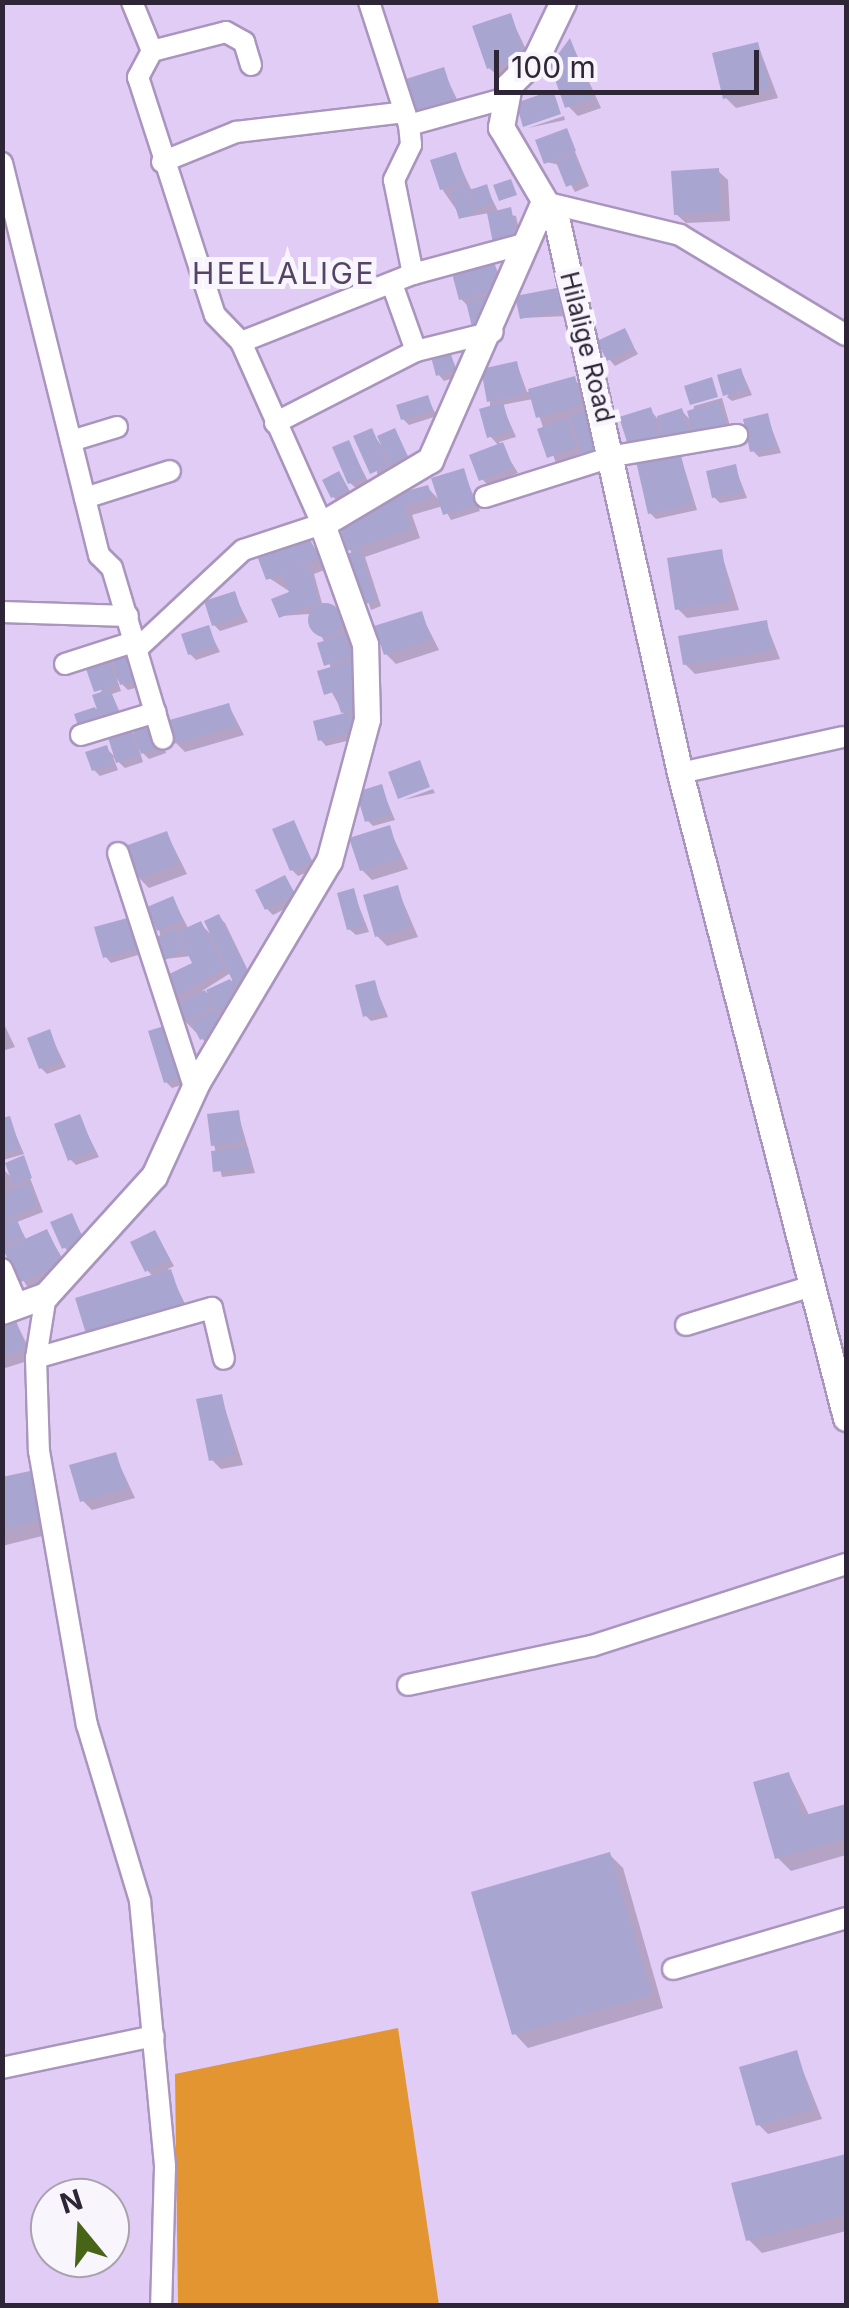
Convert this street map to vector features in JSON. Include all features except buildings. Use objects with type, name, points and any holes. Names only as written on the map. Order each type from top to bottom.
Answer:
[{"type":"street","points":[[132,2],[152,51]]},
{"type":"street","points":[[369,2],[407,119],[411,144],[394,180],[413,274]]},
{"type":"street","points":[[162,162],[236,132],[407,119],[503,99],[563,2]]},
{"type":"street","points":[[2,1269],[10,1309],[46,1295],[154,1176],[194,1088],[329,861],[367,719],[365,644],[322,524],[241,342],[215,315],[162,162],[138,77],[152,51],[226,32],[244,42],[251,66]]},
{"type":"street","name":"Hilalige Road","points":[[503,99],[501,127],[557,222],[614,456],[680,773],[846,1418]]},
{"type":"street","points":[[3,167],[85,498],[128,616],[163,738]]},
{"type":"street","points":[[65,664],[137,644],[243,550],[322,524],[430,460],[452,395],[493,332],[544,202],[680,236],[846,335]]},
{"type":"street","points":[[241,342],[413,274],[527,242]]},
{"type":"street","points":[[392,284],[416,351]]},
{"type":"street","points":[[275,423],[416,351],[493,332]]},
{"type":"street","points":[[71,441],[118,426]]},
{"type":"street","points":[[485,497],[614,456],[737,435]]},
{"type":"street","points":[[85,498],[170,472]]},
{"type":"street","points":[[2,612],[128,616]]},
{"type":"street","points":[[82,735],[156,712]]},
{"type":"street","points":[[680,773],[842,738]]},
{"type":"street","points":[[118,852],[194,1088]]},
{"type":"street","points":[[686,1325],[812,1286]]},
{"type":"street","points":[[46,1295],[36,1358],[39,1451],[68,1631],[140,1901],[165,2167],[161,2306]]},
{"type":"street","points":[[36,1358],[212,1308],[224,1359]]},
{"type":"street","points":[[408,1685],[592,1646],[846,1564]]},
{"type":"street","points":[[673,1969],[846,1918]]},
{"type":"street","points":[[2,2068],[154,2036]]},
{"type":"shaded area","points":[[398,2028],[439,2305],[178,2305],[175,2074]]},
{"type":"district","name":"HEELALIGE","points":[[284,273]]}]
